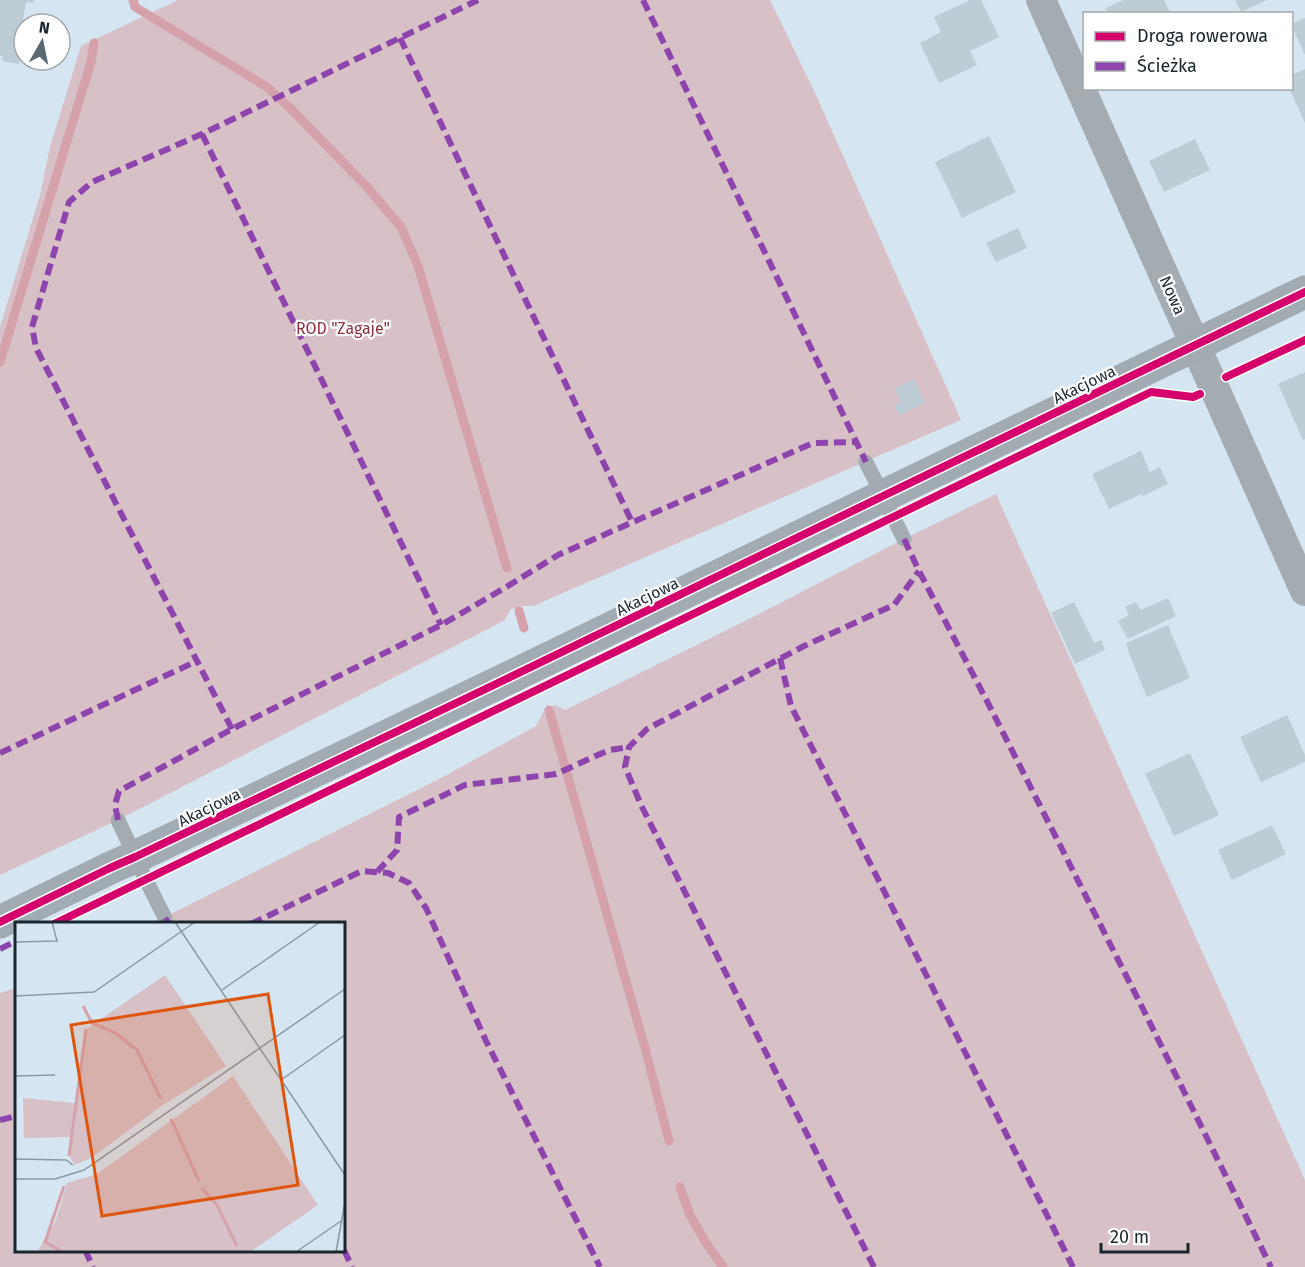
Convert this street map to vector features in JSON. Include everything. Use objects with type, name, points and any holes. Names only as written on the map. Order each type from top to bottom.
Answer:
[{"type":"street","name":"Nowa","points":[[1041,0],[1302,577]]},
{"type":"street","name":"Akacjowa","points":[[0,922],[1305,292]]},
{"type":"lane","points":[[866,462],[904,539]]},
{"type":"lane","points":[[118,820],[165,918]]},
{"type":"green space","name":"ROD \"Zagaje\"","points":[[178,0],[770,0],[816,95],[961,420],[533,606],[511,609],[505,620],[118,820],[0,875],[0,327],[40,195],[50,147],[81,46]]},
{"type":"green space","points":[[996,494],[1305,1180],[1305,1267],[0,1267],[0,993],[15,988],[15,1252],[345,1252],[345,922],[155,922],[441,778],[536,726],[545,709],[555,705],[565,710]]},
{"type":"building","points":[[0,0],[34,0],[34,3],[26,2],[24,12],[12,12],[12,63],[2,61],[3,56],[0,56]]},
{"type":"building","points":[[970,0],[981,0],[999,37],[970,51],[977,65],[939,83],[920,43],[941,32],[934,17]]},
{"type":"building","points":[[1123,0],[1164,0],[1170,12],[1107,12],[1106,8]]},
{"type":"building","points":[[1235,0],[1267,0],[1241,12]]},
{"type":"building","points":[[1305,18],[1305,55],[1293,28],[1293,24]]},
{"type":"building","points":[[1305,69],[1305,123],[1290,90],[1293,90],[1293,75]]},
{"type":"building","points":[[989,136],[1016,192],[962,218],[935,162]]},
{"type":"building","points":[[1195,139],[1210,170],[1164,192],[1149,161]]},
{"type":"building","points":[[1018,228],[1027,248],[996,262],[986,243]]},
{"type":"building","points":[[1305,372],[1305,439],[1303,440],[1278,384]]},
{"type":"building","points":[[914,379],[925,403],[899,415],[894,405],[900,402],[894,388]]},
{"type":"building","points":[[1141,451],[1150,472],[1160,467],[1168,484],[1109,509],[1092,474]]},
{"type":"building","points":[[1168,598],[1176,616],[1128,639],[1118,621],[1129,615],[1125,607],[1136,602],[1141,610]]},
{"type":"building","points":[[1074,602],[1094,643],[1101,640],[1105,650],[1075,664],[1051,613]]},
{"type":"building","points":[[1168,625],[1190,678],[1147,697],[1126,643]]},
{"type":"building","points":[[1287,715],[1305,755],[1305,762],[1261,782],[1240,737]]},
{"type":"building","points":[[1190,753],[1219,815],[1174,836],[1145,774]]},
{"type":"building","points":[[1272,825],[1286,854],[1232,880],[1218,850]]},
{"type":"waterway","points":[[133,0],[135,7],[267,87],[367,187],[401,227],[418,266],[507,568]]},
{"type":"waterway","points":[[0,362],[91,62],[94,43]]},
{"type":"waterway","points":[[519,611],[524,628]]},
{"type":"waterway","points":[[549,710],[645,1048],[669,1141]]},
{"type":"waterway","points":[[680,1187],[690,1215],[723,1267]]},
{"type":"marked path","points":[[232,729],[36,348],[32,327],[69,202],[92,182],[202,134],[478,0]]},
{"type":"marked path","points":[[643,0],[866,462]]},
{"type":"marked path","points":[[400,38],[632,522]]},
{"type":"marked path","points":[[202,134],[441,625]]},
{"type":"marked path","points":[[118,820],[115,805],[119,791],[232,729],[441,625],[558,555],[813,443],[856,442]]},
{"type":"marked path","points":[[904,539],[1142,1007],[1271,1267]]},
{"type":"marked path","points":[[874,1267],[642,807],[625,767],[629,747],[647,729],[804,646],[894,605],[919,571]]},
{"type":"marked path","points":[[780,658],[791,706],[1073,1267]]},
{"type":"marked path","points":[[0,753],[197,661]]},
{"type":"marked path","points":[[377,872],[397,850],[399,817],[465,785],[556,774],[609,750],[629,747]]},
{"type":"marked path","points":[[255,922],[362,871],[388,873],[409,883],[426,908],[486,1041],[600,1267]]},
{"type":"marked path","points":[[165,918],[168,922]]},
{"type":"marked path","points":[[0,949],[15,942]]},
{"type":"marked path","points":[[0,1120],[15,1116]]},
{"type":"marked path","points":[[86,1252],[93,1267]]},
{"type":"marked path","points":[[345,1252],[352,1267]]},
{"type":"cycle path","points":[[0,922],[1305,292]]},
{"type":"cycle path","points":[[1226,377],[1305,340]]},
{"type":"cycle path","points":[[58,922],[1151,392],[1193,397],[1200,394]]}]
